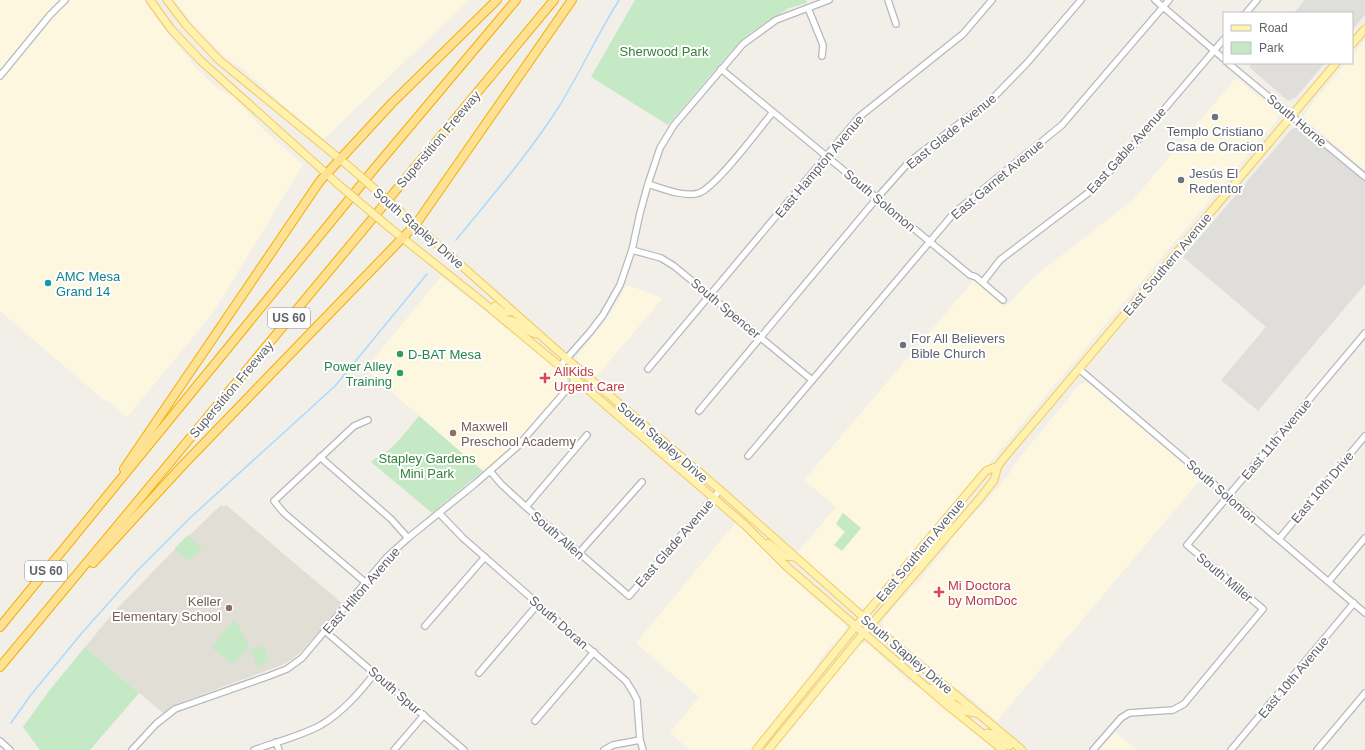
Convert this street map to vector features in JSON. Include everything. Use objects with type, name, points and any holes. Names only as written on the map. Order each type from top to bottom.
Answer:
[{"type":"highway","points":[[92,516],[320,181],[392,103],[497,0]]},
{"type":"highway","name":"Superstition Freeway","points":[[0,627],[379,163],[516,0]]},
{"type":"highway","name":"Superstition Freeway","points":[[0,666],[554,0]]},
{"type":"highway","points":[[24,637],[183,465],[416,224],[572,0]]},
{"type":"main road","name":"South Stapley Drive","points":[[150,0],[171,29],[200,60],[326,174],[402,238],[560,366],[714,497],[786,566],[947,705],[1003,750]]},
{"type":"main road","name":"South Stapley Drive","points":[[167,0],[186,25],[219,60],[352,169],[416,224],[566,359],[720,490],[872,625],[1022,750]]},
{"type":"main road","points":[[1353,43],[1365,29]]},
{"type":"main road","name":"East Southern Avenue","points":[[769,748],[864,633],[980,498],[994,480],[998,466],[1079,368],[1335,64]]},
{"type":"main road","points":[[479,299],[485,299],[504,313],[512,311]]},
{"type":"main road","points":[[504,320],[511,320],[525,330],[539,335]]},
{"type":"main road","name":"East Southern Avenue","points":[[756,750],[856,626],[986,471],[998,466]]},
{"type":"main road","points":[[945,539],[942,536],[942,532],[964,504],[967,494]]},
{"type":"main road","points":[[919,570],[921,558],[935,541],[937,536],[936,532]]},
{"type":"main road","points":[[765,545],[768,542],[784,556],[794,557]]},
{"type":"main road","points":[[927,687],[938,690],[949,698],[956,695]]},
{"type":"main road","points":[[947,705],[950,702],[965,711],[976,712]]},
{"type":"main road","points":[[769,748],[786,717],[785,713]]},
{"type":"main road","points":[[981,732],[992,734],[1006,746],[1009,746],[1012,742]]},
{"type":"street","points":[[0,76],[50,15],[65,0]]},
{"type":"street","points":[[560,366],[590,332],[612,301],[620,285],[632,250],[648,184],[660,148],[672,128],[721,69],[751,37],[776,20],[830,0]]},
{"type":"street","points":[[888,0],[896,24]]},
{"type":"street","name":"East Hampton Avenue","points":[[648,369],[858,117],[963,34],[992,0]]},
{"type":"street","name":"East Glade Avenue","points":[[699,411],[877,198],[909,162],[994,97],[1027,63],[1080,0]]},
{"type":"street","points":[[1154,0],[1223,58]]},
{"type":"street","name":"East Garnet Avenue","points":[[748,456],[954,213],[1062,125],[1169,0]]},
{"type":"street","points":[[1247,12],[1256,0]]},
{"type":"street","points":[[808,8],[823,45],[822,56]]},
{"type":"street","name":"East Gable Avenue","points":[[983,282],[1000,260],[1093,188],[1121,160],[1223,40]]},
{"type":"street","name":"South Horne","points":[[1229,64],[1365,177]]},
{"type":"street","name":"South Solomon","points":[[721,69],[929,241],[970,274],[983,282],[1003,300]]},
{"type":"street","points":[[648,184],[682,194],[699,193],[716,181],[773,112]]},
{"type":"street","name":"South Spencer","points":[[632,250],[661,258],[674,266],[812,380]]},
{"type":"street","name":"East 11th Avenue","points":[[1187,545],[1365,333]]},
{"type":"street","name":"South Solomon","points":[[1079,368],[1365,613]]},
{"type":"street","name":"East Hilton Avenue","points":[[132,750],[156,724],[176,709],[287,669],[302,658],[386,558],[517,447],[582,372]]},
{"type":"street","points":[[366,583],[284,512],[274,501],[354,426],[368,420]]},
{"type":"street","points":[[526,507],[587,435]]},
{"type":"street","name":"East 10th Drive","points":[[1279,539],[1365,436]]},
{"type":"street","points":[[320,457],[391,519],[408,538]]},
{"type":"street","name":"South Allen","points":[[490,471],[501,484],[526,507],[629,596]]},
{"type":"street","points":[[579,553],[642,482]]},
{"type":"street","name":"East Glade Avenue","points":[[629,596],[720,490]]},
{"type":"street","name":"South Doran","points":[[439,513],[485,558],[621,676],[634,692],[637,705],[640,740],[643,750]]},
{"type":"street","points":[[1329,581],[1365,538]]},
{"type":"street","name":"South Miller","points":[[1093,750],[1122,718],[1129,713],[1173,710],[1184,704],[1263,609],[1187,545]]},
{"type":"street","points":[[425,626],[485,558]]},
{"type":"street","name":"East 10th Avenue","points":[[1231,750],[1354,603]]},
{"type":"street","points":[[479,673],[538,604]]},
{"type":"street","name":"South Spur","points":[[326,631],[464,750]]},
{"type":"street","points":[[535,721],[594,652]]},
{"type":"street","points":[[254,750],[312,730],[322,724],[356,695],[375,673]]},
{"type":"street","points":[[1317,750],[1365,693]]},
{"type":"street","points":[[394,750],[424,715]]},
{"type":"street","points":[[604,750],[613,745],[640,740]]},
{"type":"street","points":[[0,741],[10,750]]},
{"type":"street","points":[[276,742],[279,750]]},
{"type":"shaded area","points":[[0,0],[144,0],[163,27],[197,69],[218,89],[233,96],[264,130],[303,165],[213,313],[127,417],[107,400],[105,401],[0,311]]},
{"type":"shaded area","points":[[174,0],[469,0],[324,139],[240,67],[225,58],[198,30]]},
{"type":"shaded area","points":[[1305,0],[1365,0],[1365,15],[1353,29],[1353,12],[1295,12]]},
{"type":"shaded area","points":[[1365,41],[1365,170],[1311,125],[1304,117],[1306,111],[1345,64],[1353,64],[1353,55]]},
{"type":"shaded area","points":[[1251,64],[1324,64],[1296,97],[1288,101],[1249,67]]},
{"type":"shaded area","points":[[1236,78],[1275,110],[1278,114],[1277,120],[870,605],[865,608],[859,607],[797,553],[836,507],[804,480],[974,280],[1005,307],[1034,277],[1133,200]]},
{"type":"shaded area","points":[[1295,127],[1301,129],[1365,182],[1365,284],[1258,411],[1221,380],[1266,327],[1183,257],[1289,132]]},
{"type":"shaded area","points":[[441,277],[521,339],[567,379],[567,384],[512,448],[483,471],[365,369]]},
{"type":"shaded area","points":[[627,285],[663,298],[597,376],[580,363],[577,356],[609,316]]},
{"type":"shaded area","points":[[1086,382],[1201,479],[997,721],[967,695],[953,687],[884,628],[883,620],[918,582],[967,520],[985,503],[1079,385]]},
{"type":"shaded area","name":"Keller Elementary School","points":[[221,505],[224,507],[226,505],[343,604],[294,658],[282,665],[176,704],[163,713],[85,647],[114,612],[173,551]]},
{"type":"shaded area","points":[[736,522],[804,589],[846,625],[846,632],[821,658],[809,678],[752,750],[690,750],[670,733],[699,697],[636,643]]},
{"type":"shaded area","points":[[866,643],[870,645],[908,681],[922,689],[995,750],[773,750],[858,646]]},
{"type":"shaded area","points":[[1115,732],[1137,750],[1099,750]]},
{"type":"green space","name":"Sherwood Park","points":[[635,0],[806,0],[807,3],[789,8],[747,35],[732,50],[668,125],[591,77]]},
{"type":"green space","name":"Stapley Gardens Mini Park","points":[[419,416],[483,471],[432,513],[371,462],[387,452],[402,437]]},
{"type":"green space","points":[[843,513],[861,528],[842,551],[834,545],[845,532],[836,524]]},
{"type":"green space","points":[[188,535],[202,549],[190,561],[176,551],[175,548]]},
{"type":"green space","points":[[235,619],[250,649],[241,653],[242,656],[232,664],[211,647]]},
{"type":"green space","points":[[263,645],[269,661],[257,666],[251,650]]},
{"type":"green space","points":[[85,647],[139,693],[90,750],[40,750],[23,727],[49,691]]},
{"type":"waterway","points":[[456,240],[509,176],[558,108],[619,0]]},
{"type":"waterway","points":[[11,723],[30,696],[81,634],[137,571],[191,517],[335,386],[427,274]]},
{"type":"place","name":"Templo Cristiano Casa de Oracion","points":[[1215,117]]},
{"type":"place","name":"Jesús El Redentor","points":[[1181,180]]},
{"type":"place","name":"AMC Mesa Grand 14","points":[[48,283]]},
{"type":"place","name":"For All Believers Bible Church","points":[[903,345]]},
{"type":"place","name":"D-BAT Mesa","points":[[400,354]]},
{"type":"place","name":"Power Alley Training","points":[[400,373]]},
{"type":"place","name":"AllKids Urgent Care","points":[[545,378]]},
{"type":"place","name":"Maxwell Preschool Academy","points":[[453,433]]},
{"type":"place","name":"Mi Doctora by MomDoc","points":[[939,592]]},
{"type":"place","name":"Keller Elementary School","points":[[229,608]]}]
